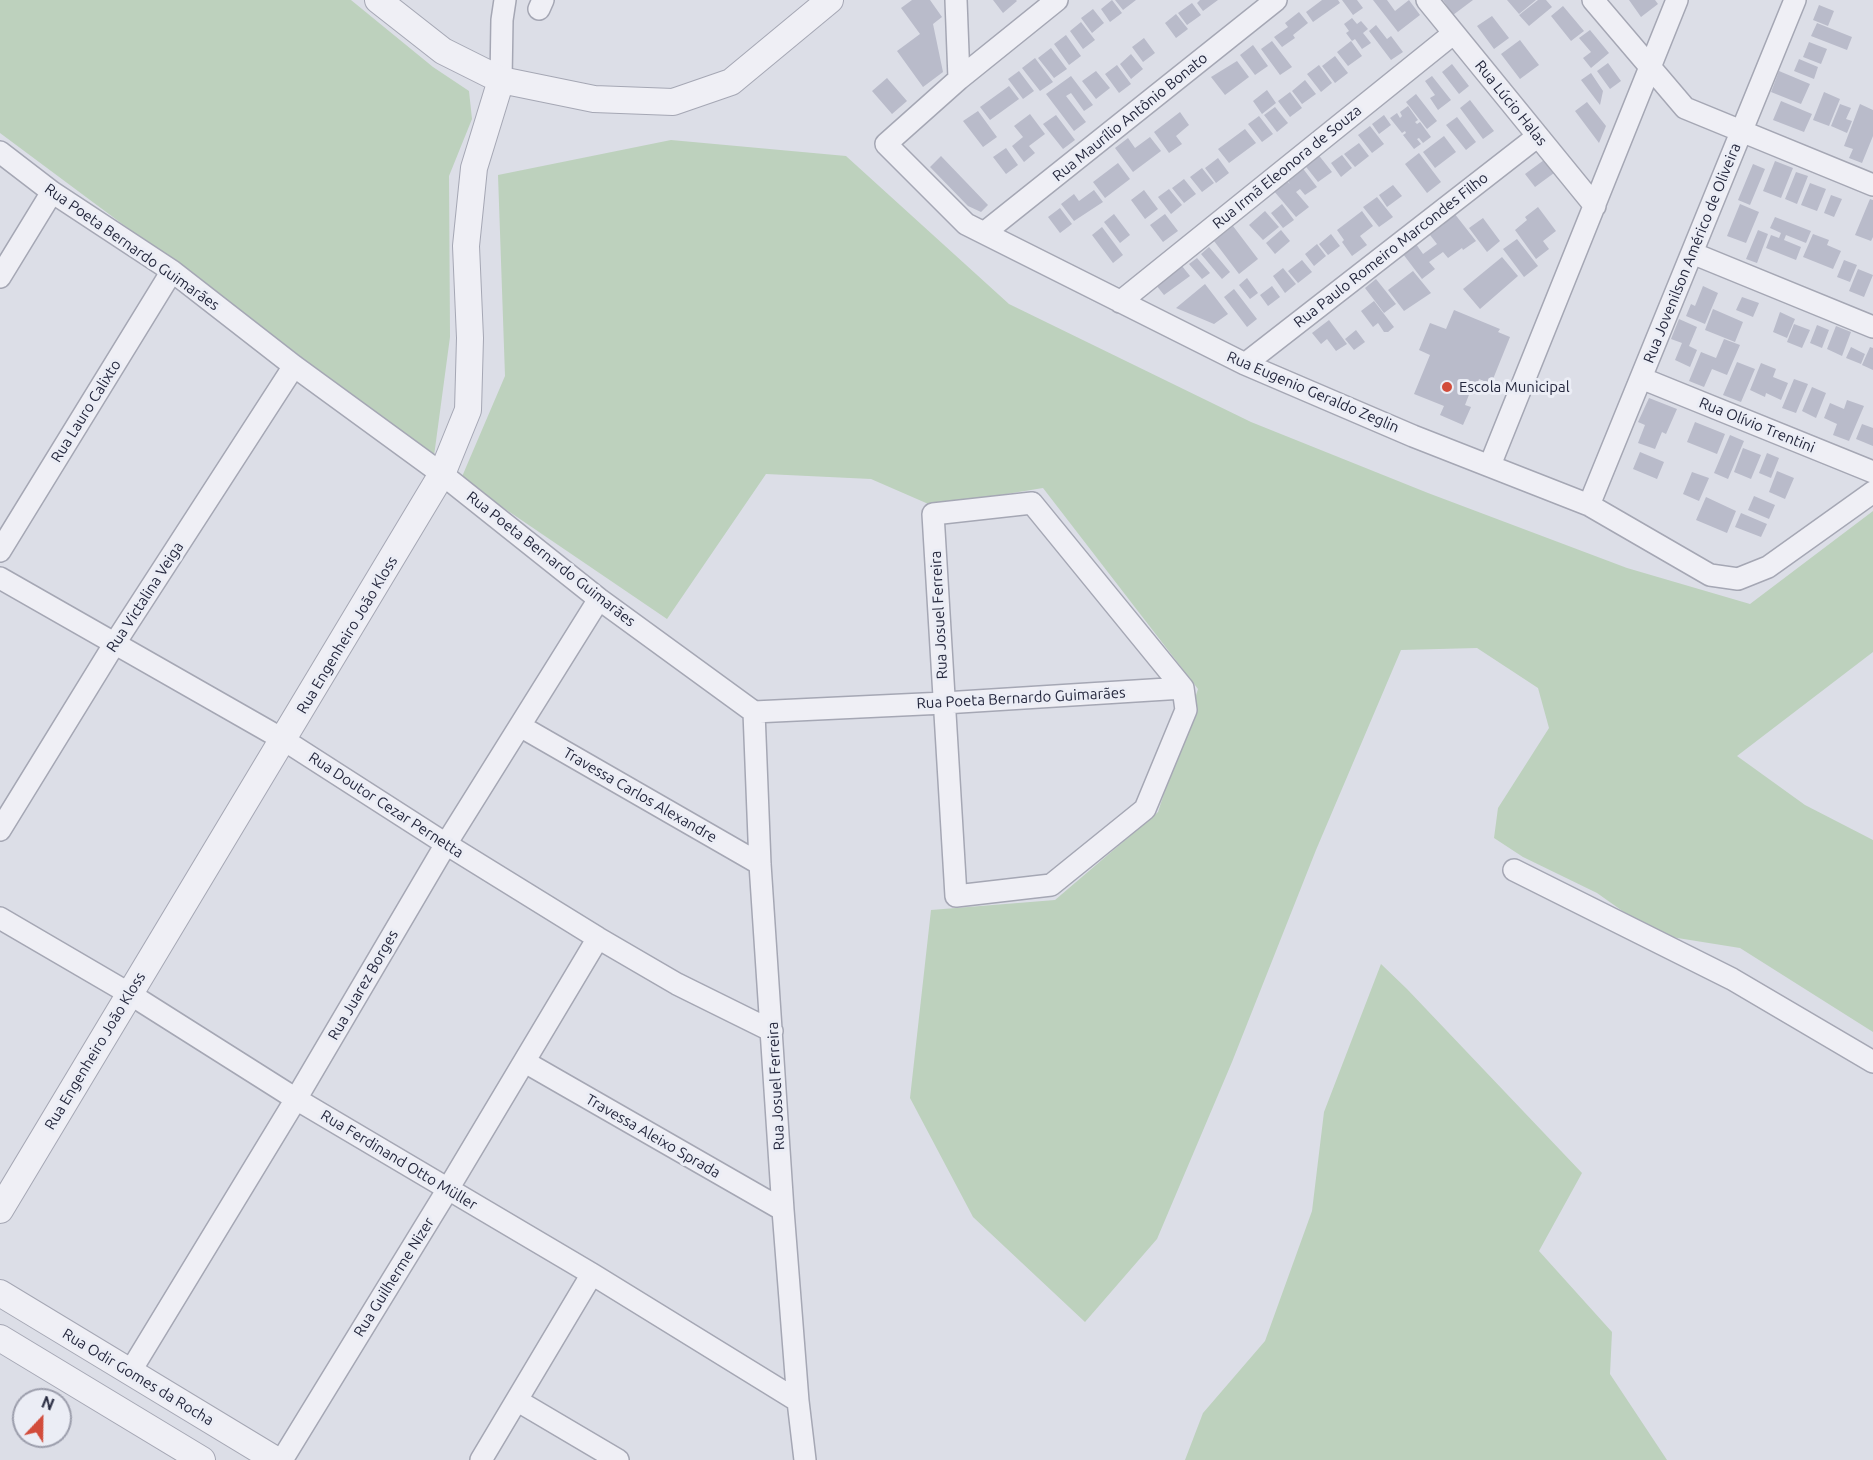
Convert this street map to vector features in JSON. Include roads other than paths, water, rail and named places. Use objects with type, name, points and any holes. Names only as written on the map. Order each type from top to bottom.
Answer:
[{"type":"street","points":[[378,0],[443,51],[501,81],[594,99],[673,102],[731,82],[830,0]]},
{"type":"street","name":"Rua Engenheiro João Kloss","points":[[0,1210],[442,474],[468,410],[470,338],[466,246],[474,168],[501,81],[502,20],[505,0]]},
{"type":"street","points":[[956,0],[959,80]]},
{"type":"street","points":[[959,80],[1057,0]]},
{"type":"street","name":"Rua Maurílio Antônio Bonato","points":[[984,233],[1276,0]]},
{"type":"street","name":"Rua Lúcio Halas","points":[[1427,0],[1595,206]]},
{"type":"street","points":[[1593,0],[1685,108],[1873,185]]},
{"type":"street","points":[[1490,465],[1677,0]]},
{"type":"street","name":"Rua Jovenilson Américo de Oliveira","points":[[1589,505],[1795,0]]},
{"type":"street","name":"Rua Irmã Eleonora de Souza","points":[[1120,302],[1454,33]]},
{"type":"street","name":"Rua Eugenio Geraldo Zeglin","points":[[959,80],[886,144],[966,224],[1245,364],[1413,436],[1589,505],[1710,574],[1738,579],[1768,567],[1873,492]]},
{"type":"street","name":"Rua Paulo Romeiro Marcondes Filho","points":[[1245,364],[1538,136]]},
{"type":"street","name":"Rua Poeta Bernardo Guimarães","points":[[0,152],[52,192],[171,272],[294,366],[442,474],[599,599],[754,712],[1183,688]]},
{"type":"street","points":[[0,277],[52,192]]},
{"type":"street","points":[[1692,253],[1873,327]]},
{"type":"street","name":"Rua Lauro Calixto","points":[[0,551],[171,272]]},
{"type":"street","name":"Rua Victalina Veiga","points":[[0,830],[115,643],[294,366]]},
{"type":"street","name":"Rua Olívio Trentini","points":[[1641,378],[1873,472]]},
{"type":"street","name":"Rua Josuel Ferreira","points":[[1032,503],[1183,688],[1186,710],[1145,809],[1051,885],[956,896],[933,514],[1032,503]]},
{"type":"street","name":"Rua Doutor Cezar Pernetta","points":[[0,578],[284,740],[598,938],[677,984],[772,1031]]},
{"type":"street","name":"Rua Juarez Borges","points":[[130,1372],[296,1099],[446,844],[599,599]]},
{"type":"street","name":"Rua Josuel Ferreira","points":[[754,712],[760,864],[783,1209],[798,1401],[805,1460]]},
{"type":"street","name":"Travessa Carlos Alexandre","points":[[520,726],[760,864]]},
{"type":"street","points":[[1514,870],[1732,979],[1873,1062]]},
{"type":"street","name":"Rua Ferdinand Otto Müller","points":[[0,918],[130,994],[296,1099],[592,1274],[798,1401]]},
{"type":"street","name":"Rua Guilherme Nizer","points":[[282,1460],[598,938]]},
{"type":"street","name":"Travessa Aleixo Sprada","points":[[525,1062],[783,1209]]},
{"type":"street","points":[[481,1460],[592,1274]]},
{"type":"street","name":"Rua Odir Gomes da Rocha","points":[[0,1293],[276,1460]]},
{"type":"street","points":[[0,1338],[202,1460]]},
{"type":"street","points":[[518,1401],[618,1460]]},
{"type":"place","name":"Escola Municipal","points":[[1447,387]]}]
